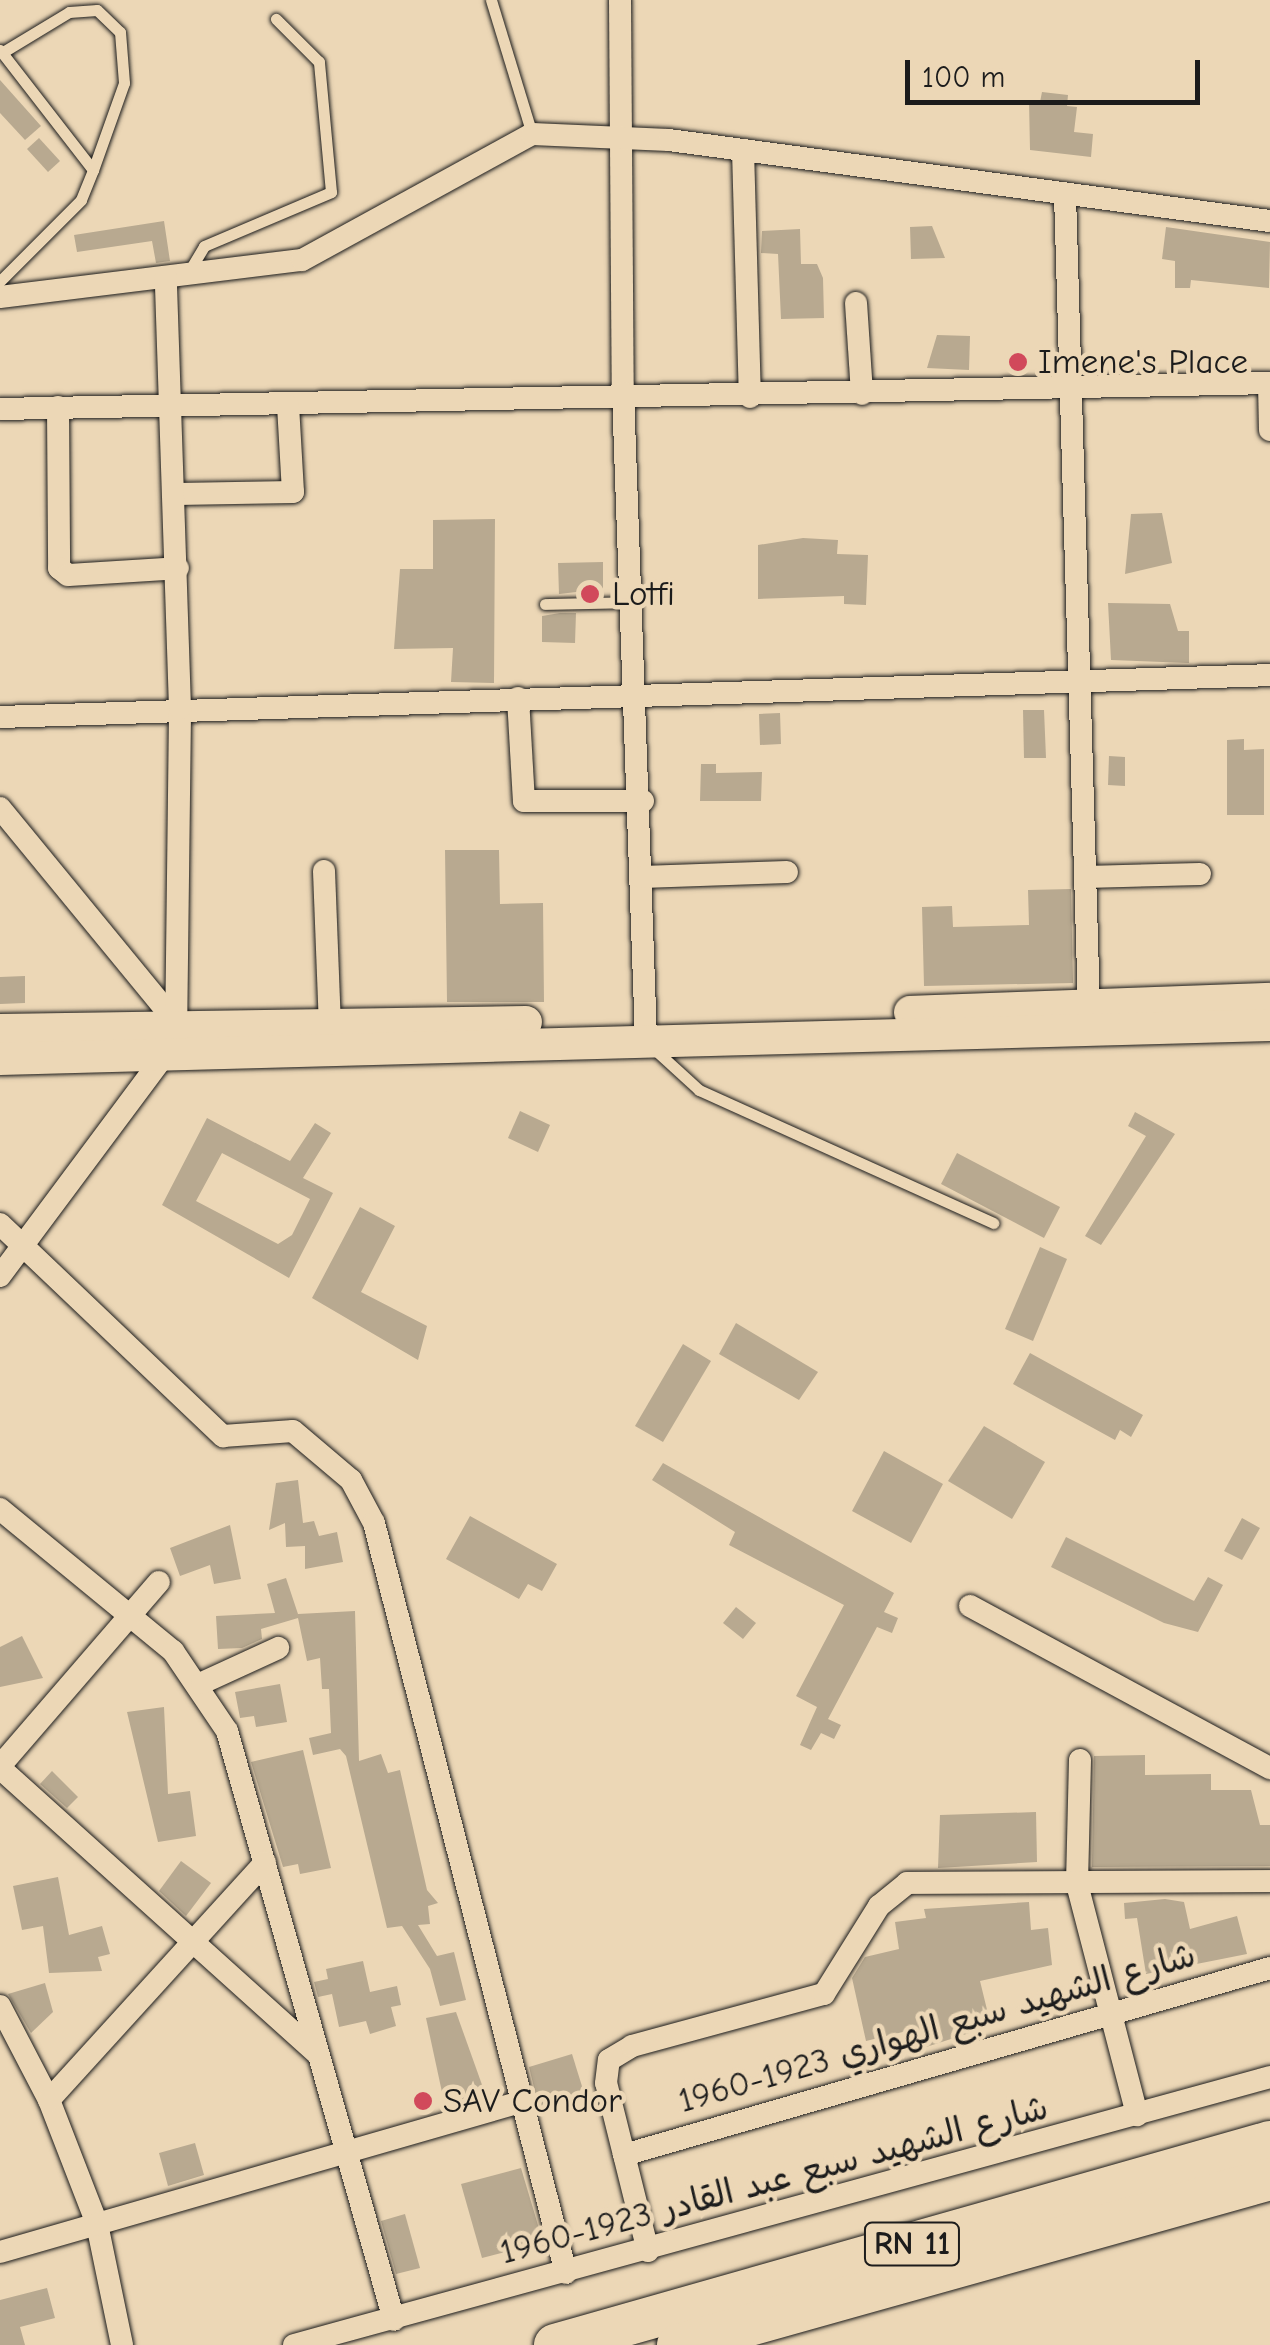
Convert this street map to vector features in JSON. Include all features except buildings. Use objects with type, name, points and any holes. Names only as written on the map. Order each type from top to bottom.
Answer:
[{"type":"highway","name":"RN 11","points":[[555,2345],[1270,2142]]},
{"type":"highway","name":"RN 11","points":[[678,2345],[1270,2179]]},
{"type":"street","points":[[620,0],[623,393],[643,801],[644,1030]]},
{"type":"street","points":[[0,297],[302,260],[532,134],[743,150],[1270,222]]},
{"type":"street","points":[[743,150],[750,397]]},
{"type":"street","points":[[1065,194],[1073,680],[1088,1006]]},
{"type":"street","points":[[0,1276],[26,1247],[174,1040],[180,708],[174,408],[176,277]]},
{"type":"street","points":[[856,303],[862,394]]},
{"type":"street","points":[[0,409],[288,406],[623,393],[750,397],[1270,383],[1270,430]]},
{"type":"street","points":[[177,494],[294,492],[288,406]]},
{"type":"street","points":[[58,407],[58,568],[178,568]]},
{"type":"street","points":[[0,717],[180,708],[1270,675]]},
{"type":"street","points":[[518,698],[524,801],[643,801]]},
{"type":"street","points":[[0,808],[174,1040]]},
{"type":"street","points":[[324,871],[330,1024]]},
{"type":"street","points":[[642,877],[787,872]]},
{"type":"street","points":[[1085,877],[1200,874]]},
{"type":"street","points":[[0,1060],[330,1024],[644,1030],[1270,999]]},
{"type":"street","points":[[0,1030],[174,1040],[644,1030],[1270,1025]]},
{"type":"street","points":[[0,1224],[223,1436],[294,1432],[351,1480],[374,1523],[517,2103],[566,2273]]},
{"type":"street","points":[[0,1510],[132,1618],[202,1683],[227,1732],[394,2320]]},
{"type":"street","points":[[159,1582],[0,1767],[318,2054]]},
{"type":"street","points":[[970,1606],[1270,1768]]},
{"type":"street","points":[[202,1683],[278,1648]]},
{"type":"street","points":[[1080,1760],[1077,1884],[1108,2014],[1138,2116]]},
{"type":"street","points":[[50,2100],[264,1863]]},
{"type":"street","points":[[648,2251],[606,2083],[609,2060],[632,2046],[824,1994],[879,1906],[908,1883],[1270,1881]]},
{"type":"street","name":"شارع الشهيد سبع الهواري 1923-1960","points":[[624,2155],[1270,1968]]},
{"type":"street","points":[[0,2006],[50,2100],[97,2224],[122,2345]]},
{"type":"street","name":"شارع الشهيد سبع عبد القادر 1923-1960","points":[[294,2345],[648,2251],[1270,2077]]},
{"type":"street","points":[[0,2252],[517,2103]]},
{"type":"lane","points":[[491,0],[532,134]]},
{"type":"lane","points":[[0,281],[81,200],[93,170],[124,83],[120,32],[96,10],[69,12],[1,51],[93,170]]},
{"type":"lane","points":[[176,277],[204,246],[332,192],[319,62],[276,19]]},
{"type":"lane","points":[[545,604],[635,602]]},
{"type":"lane","points":[[644,1030],[700,1090],[992,1223]]},
{"type":"place","name":"Imene's Place","points":[[1018,362]]},
{"type":"place","name":"Lotfi","points":[[590,594]]},
{"type":"place","name":"SAV Condor","points":[[423,2101]]}]
